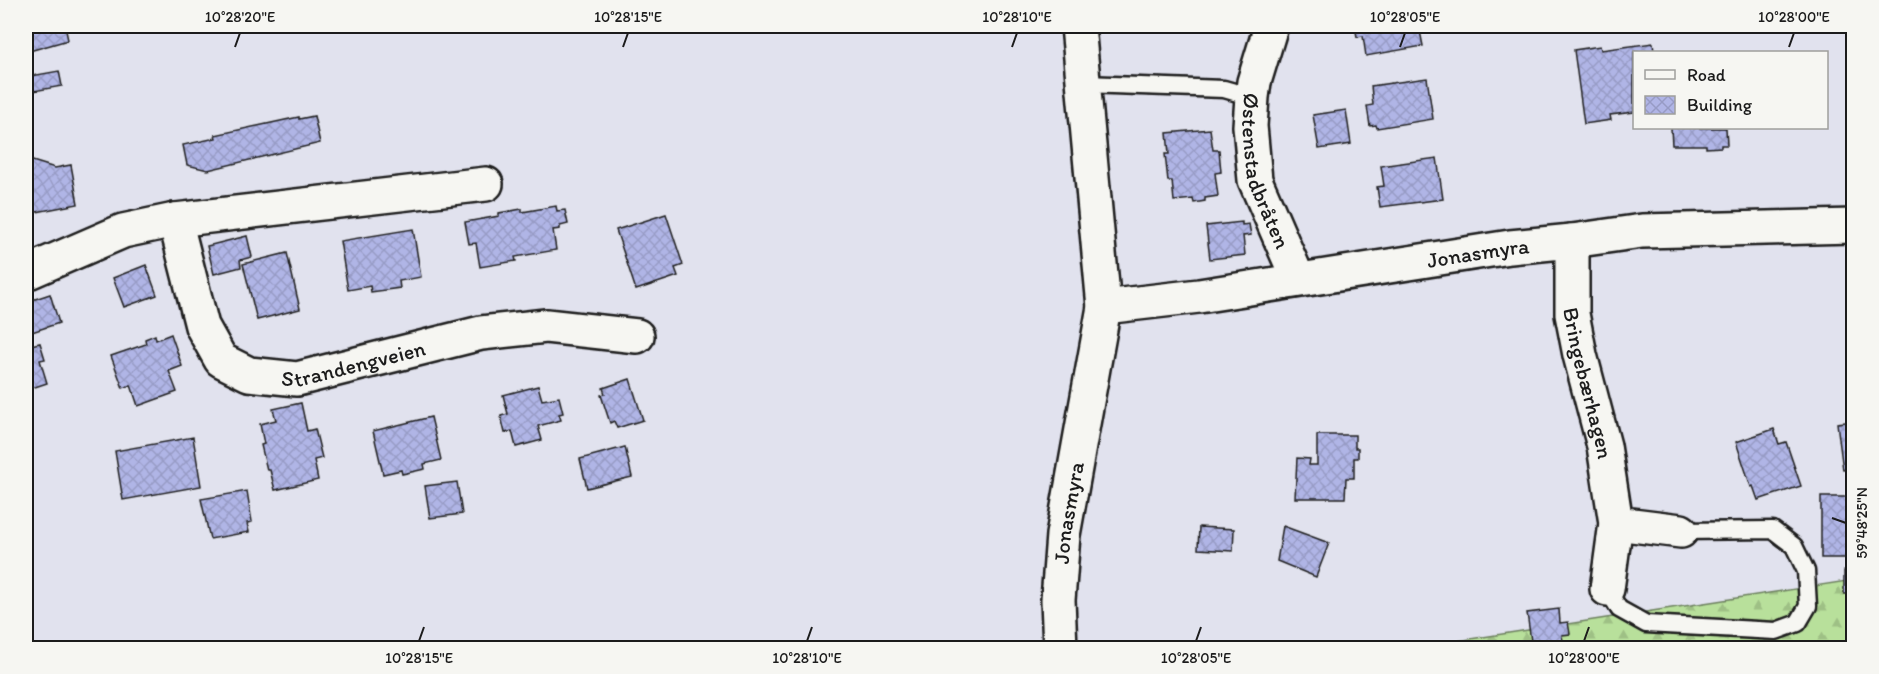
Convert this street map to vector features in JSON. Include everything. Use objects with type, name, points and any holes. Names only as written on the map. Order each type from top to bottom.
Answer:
[{"type":"street","name":"Jonasmyra","points":[[1060,648],[1058,600],[1063,535],[1104,307],[1078,26]]},
{"type":"street","name":"Østenstadbråten","points":[[1271,26],[1254,82],[1252,97],[1250,126],[1255,180],[1298,279]]},
{"type":"street","points":[[26,273],[123,231],[175,220],[486,184]]},
{"type":"street","name":"Strandengveien","points":[[175,220],[202,326],[221,360],[249,374],[297,379],[481,333],[546,326],[637,336]]},
{"type":"street","name":"Jonasmyra","points":[[1104,307],[1199,296],[1510,247],[1642,231],[1854,226]]},
{"type":"street","name":"Bringebærhagen","points":[[1572,241],[1572,314],[1580,355],[1604,446],[1616,523],[1607,589]]},
{"type":"street","points":[[1616,523],[1681,531]]},
{"type":"lane","points":[[1083,84],[1224,89],[1252,97]]},
{"type":"lane","points":[[1607,589],[1619,609],[1646,624],[1776,631],[1798,622],[1808,606],[1806,571],[1794,546],[1773,530],[1681,531]]},
{"type":"green space","points":[[1853,580],[1853,648],[1412,648]]},
{"type":"building","points":[[26,26],[65,26],[68,40],[26,52]]},
{"type":"building","points":[[1355,26],[1419,26],[1423,46],[1366,56],[1363,36],[1357,37]]},
{"type":"building","points":[[1653,43],[1654,51],[1633,51],[1633,112],[1610,115],[1611,120],[1584,124],[1574,50],[1600,46],[1601,50]]},
{"type":"building","points":[[59,71],[62,86],[34,91],[31,76]]},
{"type":"building","points":[[26,73],[31,92],[26,93]]},
{"type":"building","points":[[1427,78],[1433,119],[1377,128],[1376,125],[1370,126],[1367,106],[1373,105],[1371,86]]},
{"type":"building","points":[[1346,110],[1351,144],[1319,149],[1313,115]]},
{"type":"building","points":[[314,116],[320,143],[208,170],[187,165],[183,145],[216,138],[215,135],[299,117],[299,119]]},
{"type":"building","points":[[1210,129],[1213,150],[1219,150],[1221,172],[1215,173],[1218,196],[1194,203],[1193,199],[1174,201],[1172,181],[1168,181],[1165,154],[1169,154],[1167,133]]},
{"type":"building","points":[[1671,129],[1726,129],[1727,145],[1721,145],[1721,147],[1672,145]]},
{"type":"building","points":[[1437,158],[1443,199],[1380,207],[1377,187],[1384,186],[1381,166]]},
{"type":"building","points":[[26,159],[55,168],[71,165],[78,204],[26,214]]},
{"type":"building","points":[[556,206],[557,211],[565,210],[568,224],[553,230],[556,250],[515,257],[516,261],[480,267],[476,243],[469,244],[465,222],[499,216],[499,213],[522,209],[522,212]]},
{"type":"building","points":[[666,214],[683,265],[675,268],[678,276],[636,290],[616,230]]},
{"type":"building","points":[[1242,222],[1242,225],[1249,224],[1251,235],[1243,236],[1245,255],[1210,259],[1206,226]]},
{"type":"building","points":[[413,229],[421,277],[399,281],[400,288],[371,292],[370,286],[348,290],[340,241]]},
{"type":"building","points":[[247,236],[252,257],[240,260],[241,267],[214,274],[207,246]]},
{"type":"building","points":[[287,253],[300,309],[257,320],[243,264]]},
{"type":"building","points":[[146,265],[157,295],[124,307],[113,278]]},
{"type":"building","points":[[50,294],[59,323],[26,334],[26,302]]},
{"type":"building","points":[[171,334],[182,366],[169,371],[177,392],[138,406],[131,385],[123,388],[111,356],[146,344],[145,339],[155,335],[156,340]]},
{"type":"building","points":[[40,343],[45,359],[40,360],[47,383],[26,390],[26,346]]},
{"type":"building","points":[[630,379],[643,420],[617,428],[614,421],[610,423],[601,395],[605,394],[603,388]]},
{"type":"building","points":[[538,386],[542,400],[559,397],[563,413],[559,414],[561,420],[538,426],[542,440],[516,447],[512,431],[505,433],[501,416],[508,414],[503,395]]},
{"type":"building","points":[[301,403],[307,431],[315,429],[322,458],[314,460],[318,480],[275,490],[261,445],[264,444],[260,424],[276,420],[273,409]]},
{"type":"building","points":[[431,417],[441,460],[424,464],[425,469],[402,474],[401,470],[383,474],[373,431]]},
{"type":"building","points":[[1854,421],[1854,469],[1843,470],[1837,423]]},
{"type":"building","points":[[1774,429],[1779,444],[1786,442],[1801,486],[1758,500],[1753,486],[1751,487],[1736,442]]},
{"type":"building","points":[[1317,435],[1355,435],[1358,458],[1354,458],[1354,478],[1346,478],[1345,498],[1295,498],[1297,458],[1310,459],[1309,465],[1317,465]]},
{"type":"building","points":[[193,437],[201,486],[123,500],[115,451]]},
{"type":"building","points":[[625,447],[632,477],[587,488],[580,459]]},
{"type":"building","points":[[457,482],[462,514],[430,518],[425,486]]},
{"type":"building","points":[[247,491],[252,522],[247,523],[249,532],[210,539],[201,499]]},
{"type":"building","points":[[1821,497],[1854,497],[1854,558],[1821,558]]},
{"type":"building","points":[[1283,526],[1329,543],[1316,577],[1277,561]]},
{"type":"building","points":[[1199,527],[1234,529],[1233,551],[1198,549]]},
{"type":"building","points":[[1844,571],[1854,572],[1854,594],[1844,594]]},
{"type":"building","points":[[1559,609],[1560,623],[1568,622],[1570,634],[1562,635],[1564,648],[1532,648],[1527,613]]}]
